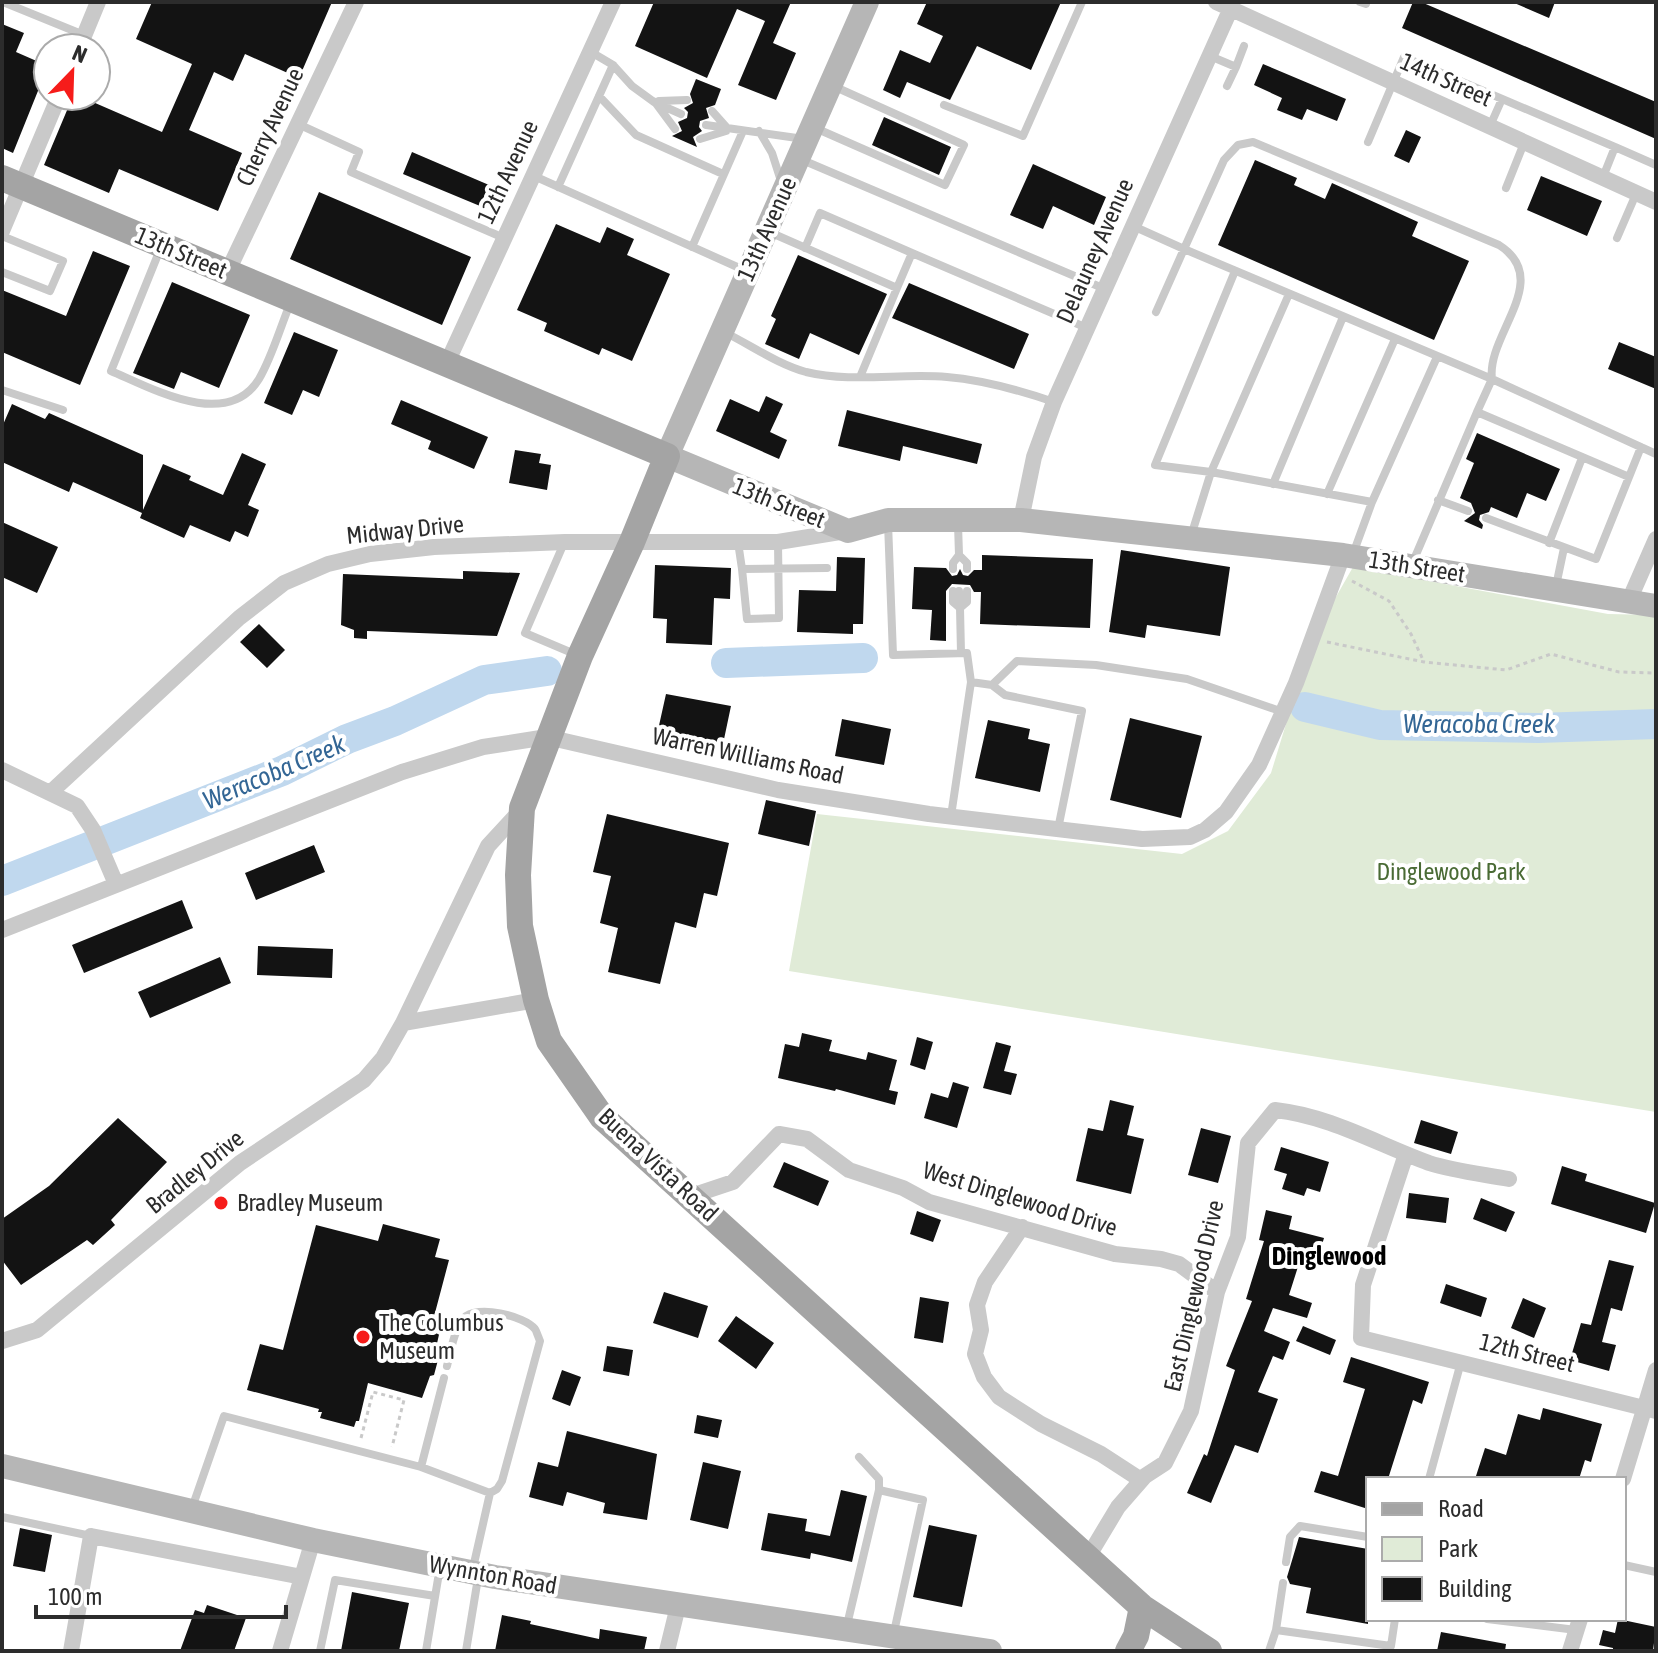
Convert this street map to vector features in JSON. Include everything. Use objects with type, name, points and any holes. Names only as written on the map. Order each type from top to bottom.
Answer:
[{"type":"main road","name":"13th Avenue","points":[[667,456],[867,2]]},
{"type":"main road","name":"13th Street","points":[[12,182],[848,531],[888,520],[1021,520],[1190,537],[1344,561],[1412,565],[1656,606]]},
{"type":"main road","name":"Buena Vista Road","points":[[667,456],[580,656],[522,808],[518,875],[520,926],[536,1000],[549,1041],[602,1117],[1142,1607],[1209,1651]]},
{"type":"main road","name":"Wynnton Road","points":[[2,1466],[313,1540],[475,1573],[980,1650]]},
{"type":"main road","points":[[1128,1651],[1136,1636],[1142,1607]]},
{"type":"street","points":[[86,32],[98,2]]},
{"type":"street","name":"Cherry Avenue","points":[[227,273],[356,2]]},
{"type":"street","name":"12th Avenue","points":[[447,363],[613,2]]},
{"type":"street","name":"Delauney Avenue","points":[[1021,520],[1034,457],[1054,402],[1209,56],[1224,5]]},
{"type":"street","name":"14th Street","points":[[1224,5],[1656,202]]},
{"type":"street","points":[[2,233],[12,182],[50,112]]},
{"type":"street","name":"Midway Drive","points":[[51,792],[239,618],[284,583],[328,564],[370,554],[434,547],[565,542],[778,542],[848,531]]},
{"type":"street","points":[[1628,603],[1656,539]]},
{"type":"street","name":"Warren Williams Road","points":[[2,930],[402,772],[483,747],[547,737],[778,790],[951,816],[1142,839],[1190,837],[1205,830],[1226,812],[1259,765],[1344,561]]},
{"type":"street","points":[[2,770],[77,806],[93,830],[116,884]]},
{"type":"street","name":"Bradley Drive","points":[[2,1341],[37,1330],[240,1163],[364,1080],[383,1058],[403,1023],[488,846],[522,808]]},
{"type":"street","points":[[403,1023],[536,1000]]},
{"type":"street","name":"East Dinglewood Drive","points":[[1088,1557],[1118,1507],[1141,1480],[1165,1463],[1191,1411],[1217,1292],[1238,1237],[1248,1143],[1275,1110],[1299,1113],[1340,1126],[1434,1164],[1509,1179]]},
{"type":"street","name":"West Dinglewood Drive","points":[[691,1196],[733,1182],[779,1134],[807,1139],[849,1170],[903,1188],[929,1202],[1115,1254],[1179,1264],[1217,1292]]},
{"type":"street","name":"12th Street","points":[[1406,1154],[1363,1285],[1361,1338],[1650,1409]]},
{"type":"street","points":[[1022,1227],[985,1282],[977,1305],[981,1330],[975,1354],[984,1377],[999,1397],[1141,1480]]},
{"type":"street","points":[[1624,1477],[1650,1409],[1656,1370]]},
{"type":"street","points":[[71,1651],[91,1536],[302,1577]]},
{"type":"street","points":[[280,1651],[313,1540]]},
{"type":"street","points":[[667,1651],[678,1606]]},
{"type":"street","points":[[1570,1651],[1578,1624]]},
{"type":"lane","points":[[3,2],[62,32]]},
{"type":"lane","points":[[944,105],[1023,136],[1082,2]]},
{"type":"lane","points":[[1227,86],[1244,46]]},
{"type":"lane","points":[[590,52],[613,65],[632,86],[654,102],[681,114]]},
{"type":"lane","points":[[1209,56],[1236,67]]},
{"type":"lane","points":[[1368,142],[1404,57],[1656,165]]},
{"type":"lane","points":[[558,187],[613,65]]},
{"type":"lane","points":[[706,125],[759,131],[806,141],[945,185],[964,145],[831,85]]},
{"type":"lane","points":[[599,96],[636,135],[723,174]]},
{"type":"lane","points":[[1490,126],[1502,99]]},
{"type":"lane","points":[[654,102],[687,100]]},
{"type":"lane","points":[[654,102],[675,129]]},
{"type":"lane","points":[[712,111],[729,130]]},
{"type":"lane","points":[[298,124],[359,152],[351,172],[504,238]]},
{"type":"lane","points":[[700,139],[729,130]]},
{"type":"lane","points":[[692,247],[743,131]]},
{"type":"lane","points":[[759,131],[779,169],[783,193]]},
{"type":"lane","points":[[806,141],[1105,289]]},
{"type":"lane","points":[[1156,312],[1224,160],[1238,145],[1253,142],[1512,253],[1522,277],[1519,296],[1491,366],[1492,379],[1412,565]]},
{"type":"lane","points":[[1506,188],[1525,142]]},
{"type":"lane","points":[[1603,177],[1615,147]]},
{"type":"lane","points":[[533,175],[748,272]]},
{"type":"lane","points":[[1617,238],[1636,193]]},
{"type":"lane","points":[[805,248],[820,213],[1087,328]]},
{"type":"lane","points":[[1132,225],[1492,379],[1656,454]]},
{"type":"lane","points":[[767,230],[897,288]]},
{"type":"lane","points":[[2,233],[63,261],[50,291],[2,272]]},
{"type":"lane","points":[[162,245],[111,371],[172,397],[211,406],[241,398],[258,380],[291,299]]},
{"type":"lane","points":[[860,377],[912,253]]},
{"type":"lane","points":[[1235,271],[1155,465],[1211,472],[1372,502]]},
{"type":"lane","points":[[1190,537],[1211,472],[1289,294]]},
{"type":"lane","points":[[1273,484],[1343,317]]},
{"type":"lane","points":[[722,332],[807,372],[860,377],[947,377],[1014,388],[1054,402]]},
{"type":"lane","points":[[1327,494],[1395,339]]},
{"type":"lane","points":[[1344,561],[1437,357]]},
{"type":"lane","points":[[2,390],[63,410]]},
{"type":"lane","points":[[1477,412],[1629,477]]},
{"type":"lane","points":[[1486,518],[1596,559],[1641,447]]},
{"type":"lane","points":[[1549,543],[1582,458]]},
{"type":"lane","points":[[1438,500],[1468,511]]},
{"type":"lane","points":[[888,520],[893,655],[967,653],[971,682],[951,816]]},
{"type":"lane","points":[[958,520],[959,555],[953,563],[960,569],[967,563],[959,555]]},
{"type":"lane","points":[[565,542],[525,633],[580,656]]},
{"type":"lane","points":[[738,542],[747,619],[779,618],[778,542]]},
{"type":"lane","points":[[1555,591],[1564,548]]},
{"type":"lane","points":[[742,569],[827,568]]},
{"type":"lane","points":[[960,608],[967,602],[960,591],[953,602],[960,608],[961,653]]},
{"type":"lane","points":[[992,685],[1017,661],[1096,665],[1187,679],[1283,712]]},
{"type":"lane","points":[[971,682],[992,685],[1005,695],[1082,711],[1058,829]]},
{"type":"lane","points":[[447,1366],[456,1332],[464,1318],[473,1311],[485,1310],[523,1320],[536,1329],[540,1341],[502,1481],[490,1493],[475,1573],[466,1651]]},
{"type":"lane","points":[[1430,1477],[1461,1362]]},
{"type":"lane","points":[[421,1467],[444,1378]]},
{"type":"lane","points":[[191,1511],[224,1416],[421,1467],[490,1493]]},
{"type":"lane","points":[[846,1630],[879,1490],[879,1479],[859,1457]]},
{"type":"lane","points":[[879,1490],[923,1500],[893,1637]]},
{"type":"lane","points":[[2,1517],[91,1536]]},
{"type":"lane","points":[[1286,1562],[1290,1537],[1300,1526],[1366,1537]]},
{"type":"lane","points":[[1626,1565],[1656,1572]]},
{"type":"lane","points":[[426,1651],[440,1566]]},
{"type":"lane","points":[[320,1651],[335,1580],[435,1596]]},
{"type":"lane","points":[[1269,1651],[1276,1630],[1283,1583]]},
{"type":"lane","points":[[1276,1630],[1391,1646],[1395,1621]]},
{"type":"lane","points":[[1523,1621],[1578,1624]]},
{"type":"lane","points":[[1343,1651],[1345,1640]]},
{"type":"path","points":[[1344,561],[1389,601],[1411,634],[1424,662]]},
{"type":"path","points":[[1312,639],[1424,662],[1506,670],[1551,654],[1619,672],[1656,673]]},
{"type":"path","points":[[388,1395],[390,1389]]},
{"type":"path","points":[[358,1451],[373,1392],[388,1395],[404,1400],[389,1459]]},
{"type":"green space","name":"Dinglewood Park","points":[[1353,567],[1608,614],[1656,615],[1656,1112],[789,971],[817,814],[1182,854],[1228,831],[1271,773],[1312,639]]},
{"type":"building","points":[[152,2],[332,2],[299,78],[245,54],[233,81],[214,72],[189,130],[242,153],[218,211],[119,169],[109,193],[44,165],[66,112],[112,110],[162,132],[192,64],[136,39]]},
{"type":"building","points":[[654,2],[791,2],[773,43],[796,53],[776,100],[738,85],[765,21],[737,9],[707,78],[635,46]]},
{"type":"building","points":[[927,2],[1061,2],[1031,70],[977,46],[950,100],[907,82],[900,98],[883,90],[900,50],[930,63],[943,36],[917,24]]},
{"type":"building","points":[[1413,2],[1421,2],[1656,102],[1656,139],[1402,28]]},
{"type":"building","points":[[1512,2],[1555,2],[1549,18]]},
{"type":"building","points":[[2,24],[24,33],[16,52],[32,59],[32,106],[13,153],[2,148]]},
{"type":"building","points":[[1263,64],[1346,99],[1337,121],[1307,109],[1302,120],[1277,110],[1282,98],[1254,85]]},
{"type":"building","points":[[696,79],[721,89],[715,105],[706,108],[709,118],[700,121],[702,131],[693,137],[697,147],[672,136],[682,131],[678,122],[687,118],[688,112],[684,108],[693,103],[690,94]]},
{"type":"building","points":[[884,117],[951,147],[939,175],[872,145]]},
{"type":"building","points":[[1406,130],[1421,137],[1409,163],[1394,156]]},
{"type":"building","points":[[412,152],[489,185],[480,206],[403,174]]},
{"type":"building","points":[[1255,160],[1297,178],[1294,185],[1325,199],[1332,183],[1418,222],[1412,236],[1469,261],[1434,340],[1218,245]]},
{"type":"building","points":[[1033,164],[1106,197],[1094,225],[1053,206],[1043,229],[1010,215]]},
{"type":"building","points":[[1541,176],[1602,201],[1587,236],[1527,210]]},
{"type":"building","points":[[319,192],[471,257],[442,325],[290,259]]},
{"type":"building","points":[[556,224],[600,243],[607,227],[634,239],[627,255],[670,274],[632,361],[602,348],[599,355],[544,331],[547,323],[517,310]]},
{"type":"building","points":[[93,251],[130,266],[80,385],[2,352],[2,290],[66,316]]},
{"type":"building","points":[[798,255],[887,294],[859,355],[810,333],[799,359],[765,344],[776,319],[771,316]]},
{"type":"building","points":[[172,282],[250,315],[219,388],[181,372],[174,389],[133,373]]},
{"type":"building","points":[[909,283],[1029,334],[1014,369],[892,318]]},
{"type":"building","points":[[294,332],[338,350],[319,397],[303,390],[292,415],[264,403]]},
{"type":"building","points":[[1619,342],[1656,357],[1656,389],[1608,369]]},
{"type":"building","points":[[766,396],[783,404],[770,432],[787,440],[779,459],[716,431],[730,399],[759,412]]},
{"type":"building","points":[[401,400],[488,437],[474,469],[428,449],[431,441],[391,424]]},
{"type":"building","points":[[12,404],[45,419],[49,413],[143,455],[143,510],[163,464],[223,495],[242,453],[266,464],[248,505],[259,510],[248,537],[235,531],[230,542],[190,525],[184,538],[140,518],[142,513],[73,482],[69,492],[2,462],[2,427]]},
{"type":"building","points":[[847,410],[982,444],[977,464],[903,446],[900,461],[838,446]]},
{"type":"building","points":[[1477,433],[1560,469],[1546,501],[1527,493],[1517,518],[1491,507],[1489,512],[1480,515],[1482,529],[1464,521],[1475,513],[1471,503],[1460,498],[1474,463],[1466,459]]},
{"type":"building","points":[[515,450],[541,454],[539,463],[551,465],[547,490],[509,483]]},
{"type":"building","points":[[2,522],[58,547],[37,593],[2,577]]},
{"type":"building","points":[[1121,550],[1230,567],[1220,636],[1147,625],[1145,638],[1109,632]]},
{"type":"building","points":[[982,555],[1093,559],[1090,628],[980,624],[981,592],[974,592],[970,585],[952,584],[946,591],[946,641],[930,640],[932,610],[912,609],[914,567],[946,568],[952,576],[957,575],[960,569],[963,575],[968,576],[974,570],[982,570]]},
{"type":"building","points":[[837,557],[865,558],[863,624],[853,624],[853,634],[797,632],[799,590],[836,591]]},
{"type":"building","points":[[655,565],[731,568],[730,599],[714,598],[712,645],[666,643],[667,619],[653,618]]},
{"type":"building","points":[[463,571],[520,573],[497,636],[367,631],[367,639],[354,638],[354,630],[341,625],[343,574],[463,579]]},
{"type":"building","points":[[259,624],[285,650],[267,668],[240,642]]},
{"type":"building","points":[[666,694],[731,706],[723,744],[658,730]]},
{"type":"building","points":[[1130,718],[1202,736],[1181,818],[1110,800]]},
{"type":"building","points":[[842,719],[891,729],[884,765],[835,756]]},
{"type":"building","points":[[988,720],[1030,729],[1028,739],[1050,744],[1040,792],[975,778]]},
{"type":"building","points":[[766,800],[816,811],[809,846],[758,834]]},
{"type":"building","points":[[607,814],[729,843],[717,896],[704,893],[696,928],[675,922],[660,984],[608,972],[618,928],[600,923],[611,876],[593,872]]},
{"type":"building","points":[[314,845],[325,872],[256,900],[245,873]]},
{"type":"building","points":[[182,900],[193,928],[84,973],[72,945]]},
{"type":"building","points":[[258,946],[333,949],[332,978],[257,975]]},
{"type":"building","points":[[220,957],[231,983],[150,1018],[138,992]]},
{"type":"building","points":[[802,1033],[832,1040],[829,1051],[866,1060],[868,1052],[897,1060],[889,1090],[898,1092],[895,1105],[778,1078],[785,1044],[799,1047]]},
{"type":"building","points":[[917,1037],[933,1042],[925,1070],[910,1065]]},
{"type":"building","points":[[996,1042],[1011,1046],[1004,1071],[1017,1074],[1011,1095],[983,1088]]},
{"type":"building","points":[[953,1082],[969,1087],[957,1128],[924,1118],[931,1093],[948,1098]]},
{"type":"building","points":[[1110,1100],[1134,1106],[1127,1135],[1144,1139],[1131,1194],[1076,1181],[1088,1128],[1103,1131]]},
{"type":"building","points":[[118,1118],[167,1162],[111,1220],[115,1225],[93,1245],[87,1240],[21,1285],[2,1260],[2,1219],[49,1186]]},
{"type":"building","points":[[1421,1120],[1458,1132],[1451,1154],[1414,1143]]},
{"type":"building","points":[[1201,1128],[1231,1136],[1218,1183],[1188,1175]]},
{"type":"building","points":[[1281,1147],[1329,1162],[1320,1192],[1307,1188],[1304,1196],[1282,1189],[1287,1174],[1274,1170]]},
{"type":"building","points":[[784,1162],[829,1181],[818,1206],[773,1187]]},
{"type":"building","points":[[1562,1166],[1587,1174],[1585,1181],[1655,1203],[1646,1233],[1551,1204]]},
{"type":"building","points":[[1409,1193],[1449,1198],[1446,1223],[1406,1218]]},
{"type":"building","points":[[1481,1198],[1515,1212],[1506,1232],[1473,1219]]},
{"type":"building","points":[[1266,1210],[1292,1216],[1289,1229],[1324,1238],[1319,1255],[1303,1251],[1289,1295],[1312,1303],[1307,1318],[1273,1308],[1264,1331],[1290,1342],[1283,1360],[1273,1356],[1258,1392],[1278,1399],[1258,1453],[1235,1445],[1211,1503],[1187,1493],[1204,1454],[1207,1456],[1235,1370],[1226,1366],[1252,1301],[1246,1299],[1264,1241],[1259,1240]]},
{"type":"building","points":[[917,1211],[941,1220],[933,1242],[910,1234]]},
{"type":"building","name":"The Columbus Museum","points":[[383,1224],[440,1239],[435,1257],[449,1260],[431,1328],[440,1330],[435,1359],[438,1360],[422,1398],[368,1383],[359,1421],[354,1427],[320,1418],[322,1412],[318,1412],[319,1409],[247,1390],[260,1344],[283,1350],[316,1225],[378,1241]]},
{"type":"building","points":[[1609,1260],[1634,1266],[1622,1311],[1611,1308],[1602,1342],[1616,1345],[1609,1371],[1570,1360],[1581,1323],[1591,1325]]},
{"type":"building","points":[[1446,1284],[1487,1298],[1481,1317],[1440,1303]]},
{"type":"building","points":[[664,1292],[708,1306],[698,1338],[653,1323]]},
{"type":"building","points":[[920,1297],[949,1302],[943,1343],[914,1338]]},
{"type":"building","points":[[1523,1298],[1546,1308],[1534,1338],[1511,1328]]},
{"type":"building","points":[[736,1316],[774,1343],[756,1369],[718,1341]]},
{"type":"building","points":[[1303,1326],[1336,1340],[1330,1355],[1296,1341]]},
{"type":"building","points":[[607,1346],[633,1350],[629,1376],[603,1371]]},
{"type":"building","points":[[1351,1357],[1429,1382],[1422,1404],[1413,1400],[1389,1477],[1366,1477],[1366,1508],[1314,1492],[1321,1471],[1338,1476],[1365,1389],[1343,1382]]},
{"type":"building","points":[[562,1370],[581,1377],[570,1406],[552,1399]]},
{"type":"building","points":[[1543,1408],[1602,1424],[1591,1462],[1585,1460],[1580,1477],[1476,1476],[1485,1448],[1506,1455],[1518,1414],[1540,1420]]},
{"type":"building","points":[[697,1415],[722,1420],[718,1438],[694,1433]]},
{"type":"building","points":[[567,1431],[657,1454],[647,1520],[603,1513],[605,1503],[567,1492],[563,1506],[529,1497],[538,1462],[558,1467]]},
{"type":"building","points":[[703,1462],[741,1471],[728,1529],[690,1520]]},
{"type":"building","points":[[841,1490],[867,1496],[852,1562],[811,1553],[810,1559],[761,1550],[768,1513],[807,1519],[805,1531],[830,1536]]},
{"type":"building","points":[[929,1525],[977,1535],[962,1607],[913,1597]]},
{"type":"building","points":[[20,1528],[52,1535],[45,1572],[13,1566]]},
{"type":"building","points":[[1299,1537],[1366,1549],[1368,1624],[1306,1613],[1311,1588],[1290,1584],[1287,1577]]},
{"type":"building","points":[[352,1592],[409,1603],[399,1651],[341,1651]]},
{"type":"building","points":[[207,1605],[246,1618],[234,1651],[180,1651],[195,1610],[204,1613]]},
{"type":"building","points":[[502,1615],[599,1639],[600,1629],[647,1637],[644,1651],[495,1651]]},
{"type":"building","points":[[1618,1621],[1656,1627],[1653,1651],[1613,1651],[1613,1648],[1599,1645],[1603,1630],[1615,1633]]},
{"type":"building","points":[[1441,1632],[1506,1644],[1505,1651],[1437,1651]]},
{"type":"waterway","name":"Weracoba Creek","points":[[726,663],[863,658]]},
{"type":"waterway","name":"Weracoba Creek","points":[[2,881],[282,771],[347,739],[395,721],[484,680],[547,671]]},
{"type":"waterway","name":"Weracoba Creek","points":[[1305,707],[1380,725],[1538,728],[1656,724]]},
{"type":"place","name":"Bradley Museum","points":[[221,1203]]},
{"type":"place","name":"The Columbus Museum","points":[[363,1337]]},
{"type":"district","name":"Dinglewood","points":[[1329,1256]]}]
